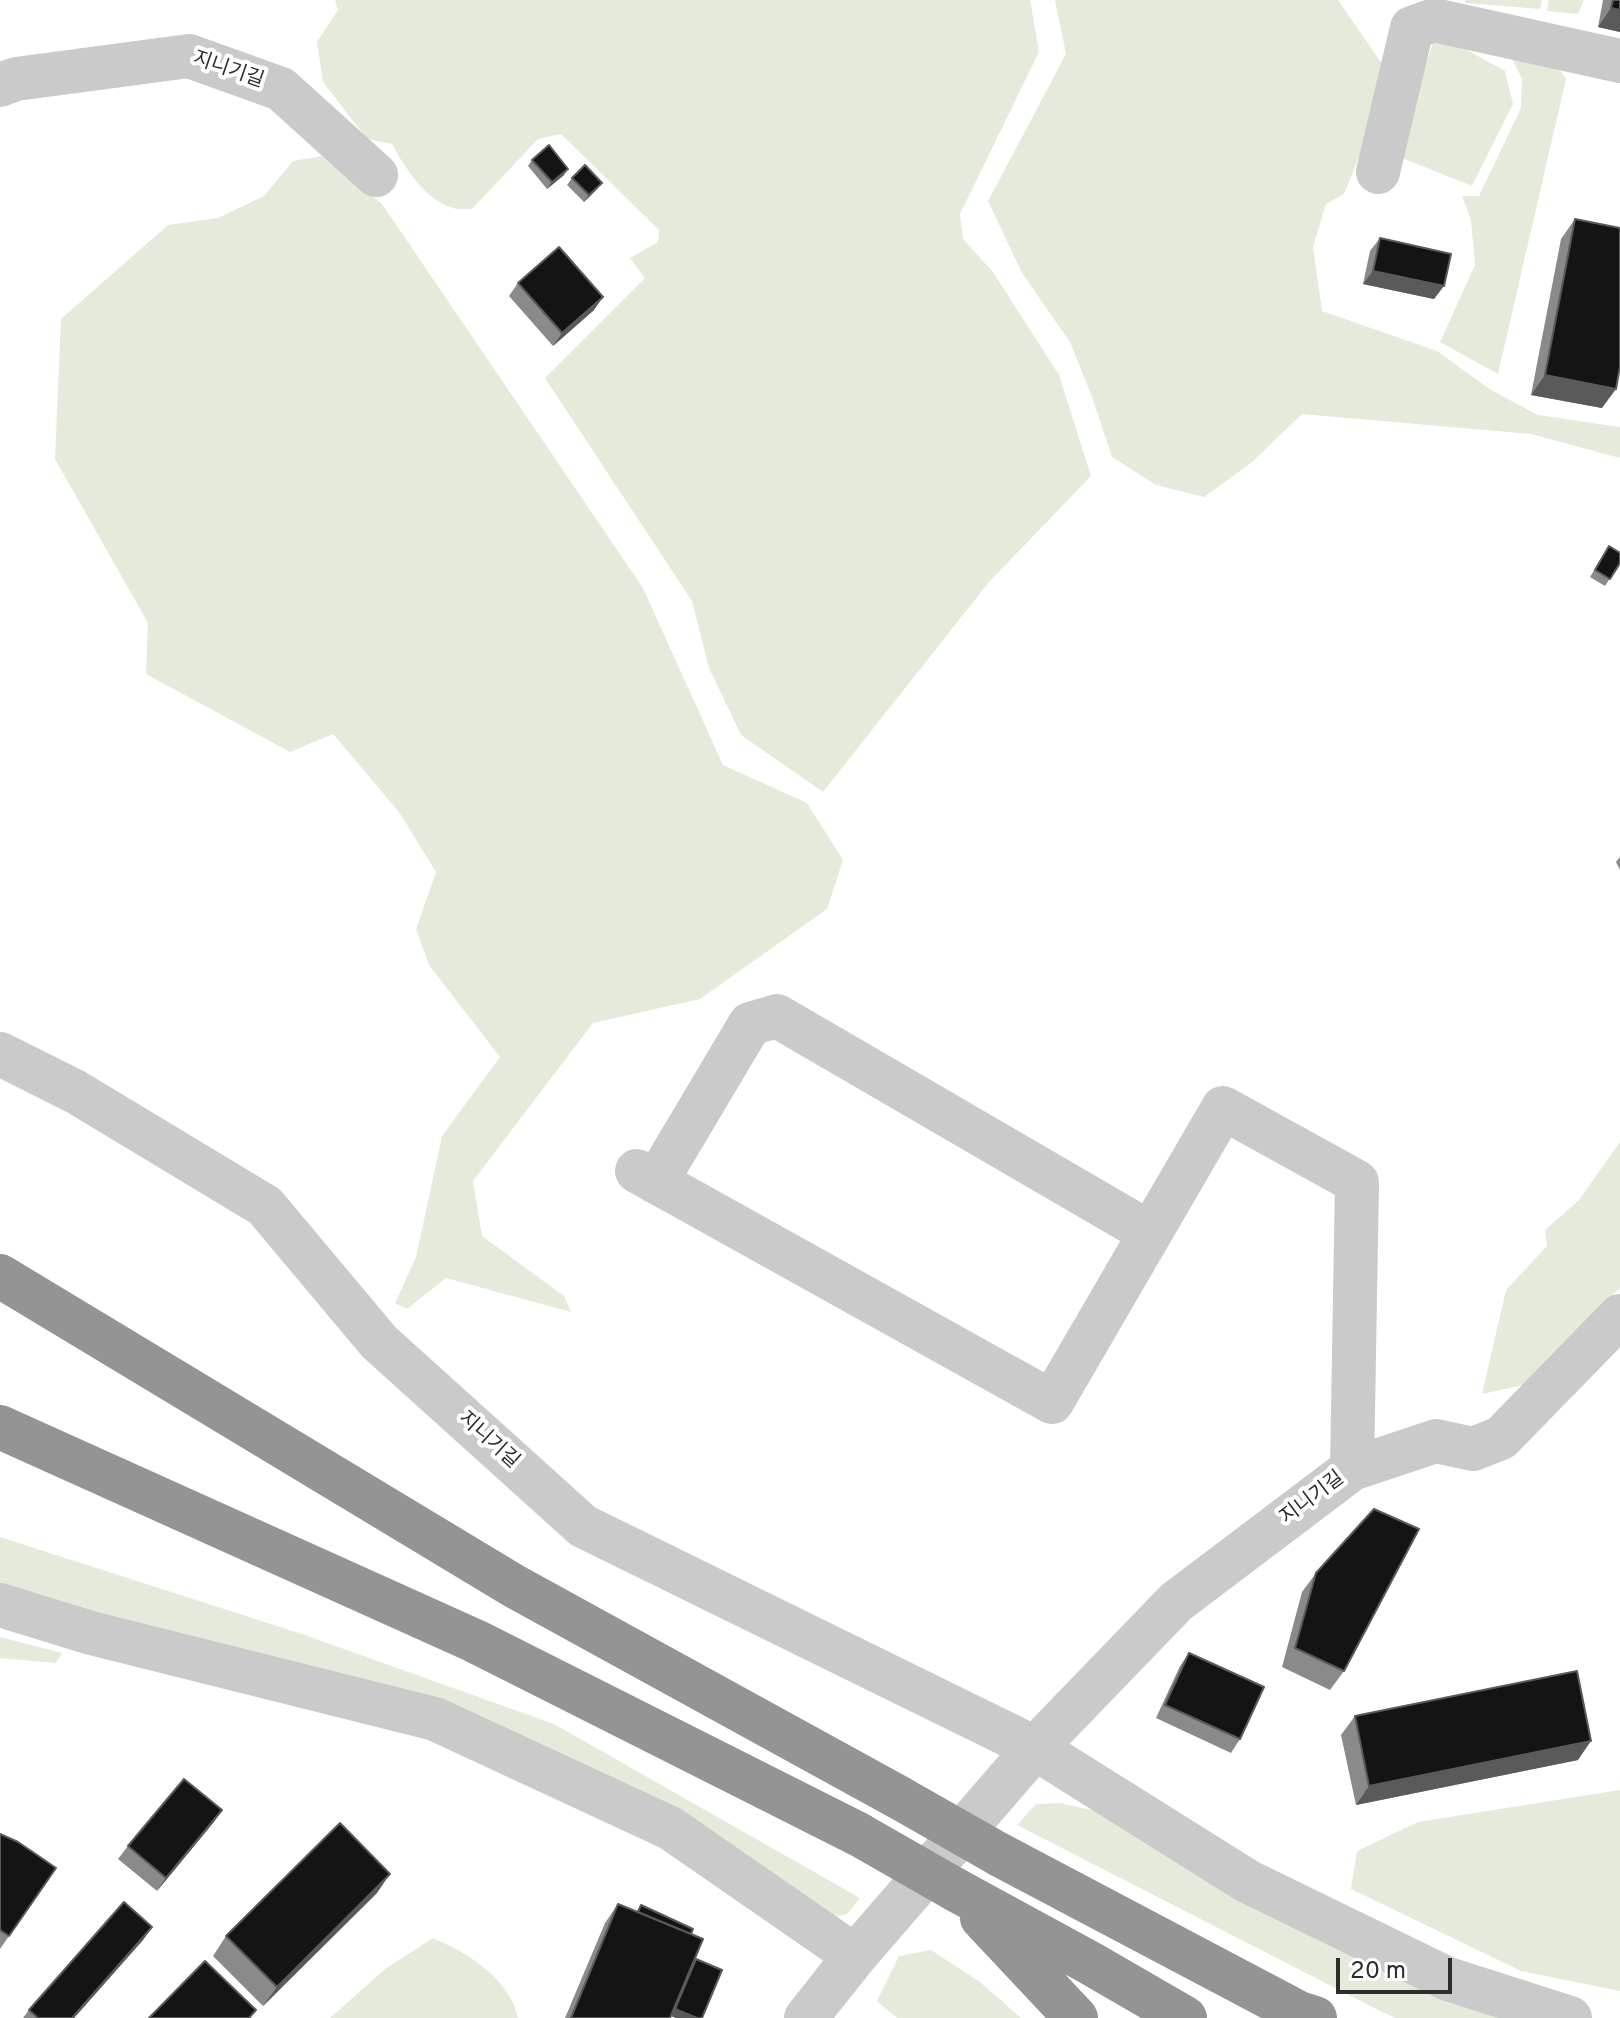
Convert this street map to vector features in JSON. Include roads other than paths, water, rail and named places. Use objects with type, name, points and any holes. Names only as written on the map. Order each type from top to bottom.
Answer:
[{"type":"highway","points":[[0,1276],[514,1586],[1000,1855],[1299,2013],[1315,2018]]},
{"type":"highway","points":[[0,1427],[475,1641],[858,1834],[1185,2018]]},
{"type":"highway","points":[[1000,1855],[1243,2018]]},
{"type":"highway","points":[[956,1890],[1076,2018]]},
{"type":"street","points":[[1378,172],[1412,28],[1434,20],[1620,61]]},
{"type":"street","name":"지니기길","points":[[0,85],[16,79],[189,56],[281,89],[376,175]]},
{"type":"street","points":[[1150,1233],[777,1016],[750,1024],[647,1176],[1052,1402],[1223,1108],[1357,1182],[1352,1469]]},
{"type":"street","name":"지니기길","points":[[0,1054],[76,1092],[265,1206],[379,1342],[583,1526],[1035,1748],[1247,1881],[1448,1979],[1570,2018]]},
{"type":"street","name":"지니기길","points":[[806,2018],[855,1956],[1035,1748],[1176,1602],[1352,1469],[1436,1441],[1473,1449],[1501,1438],[1620,1316]]},
{"type":"street","points":[[0,1605],[91,1633],[435,1719],[670,1828],[855,1956]]}]
